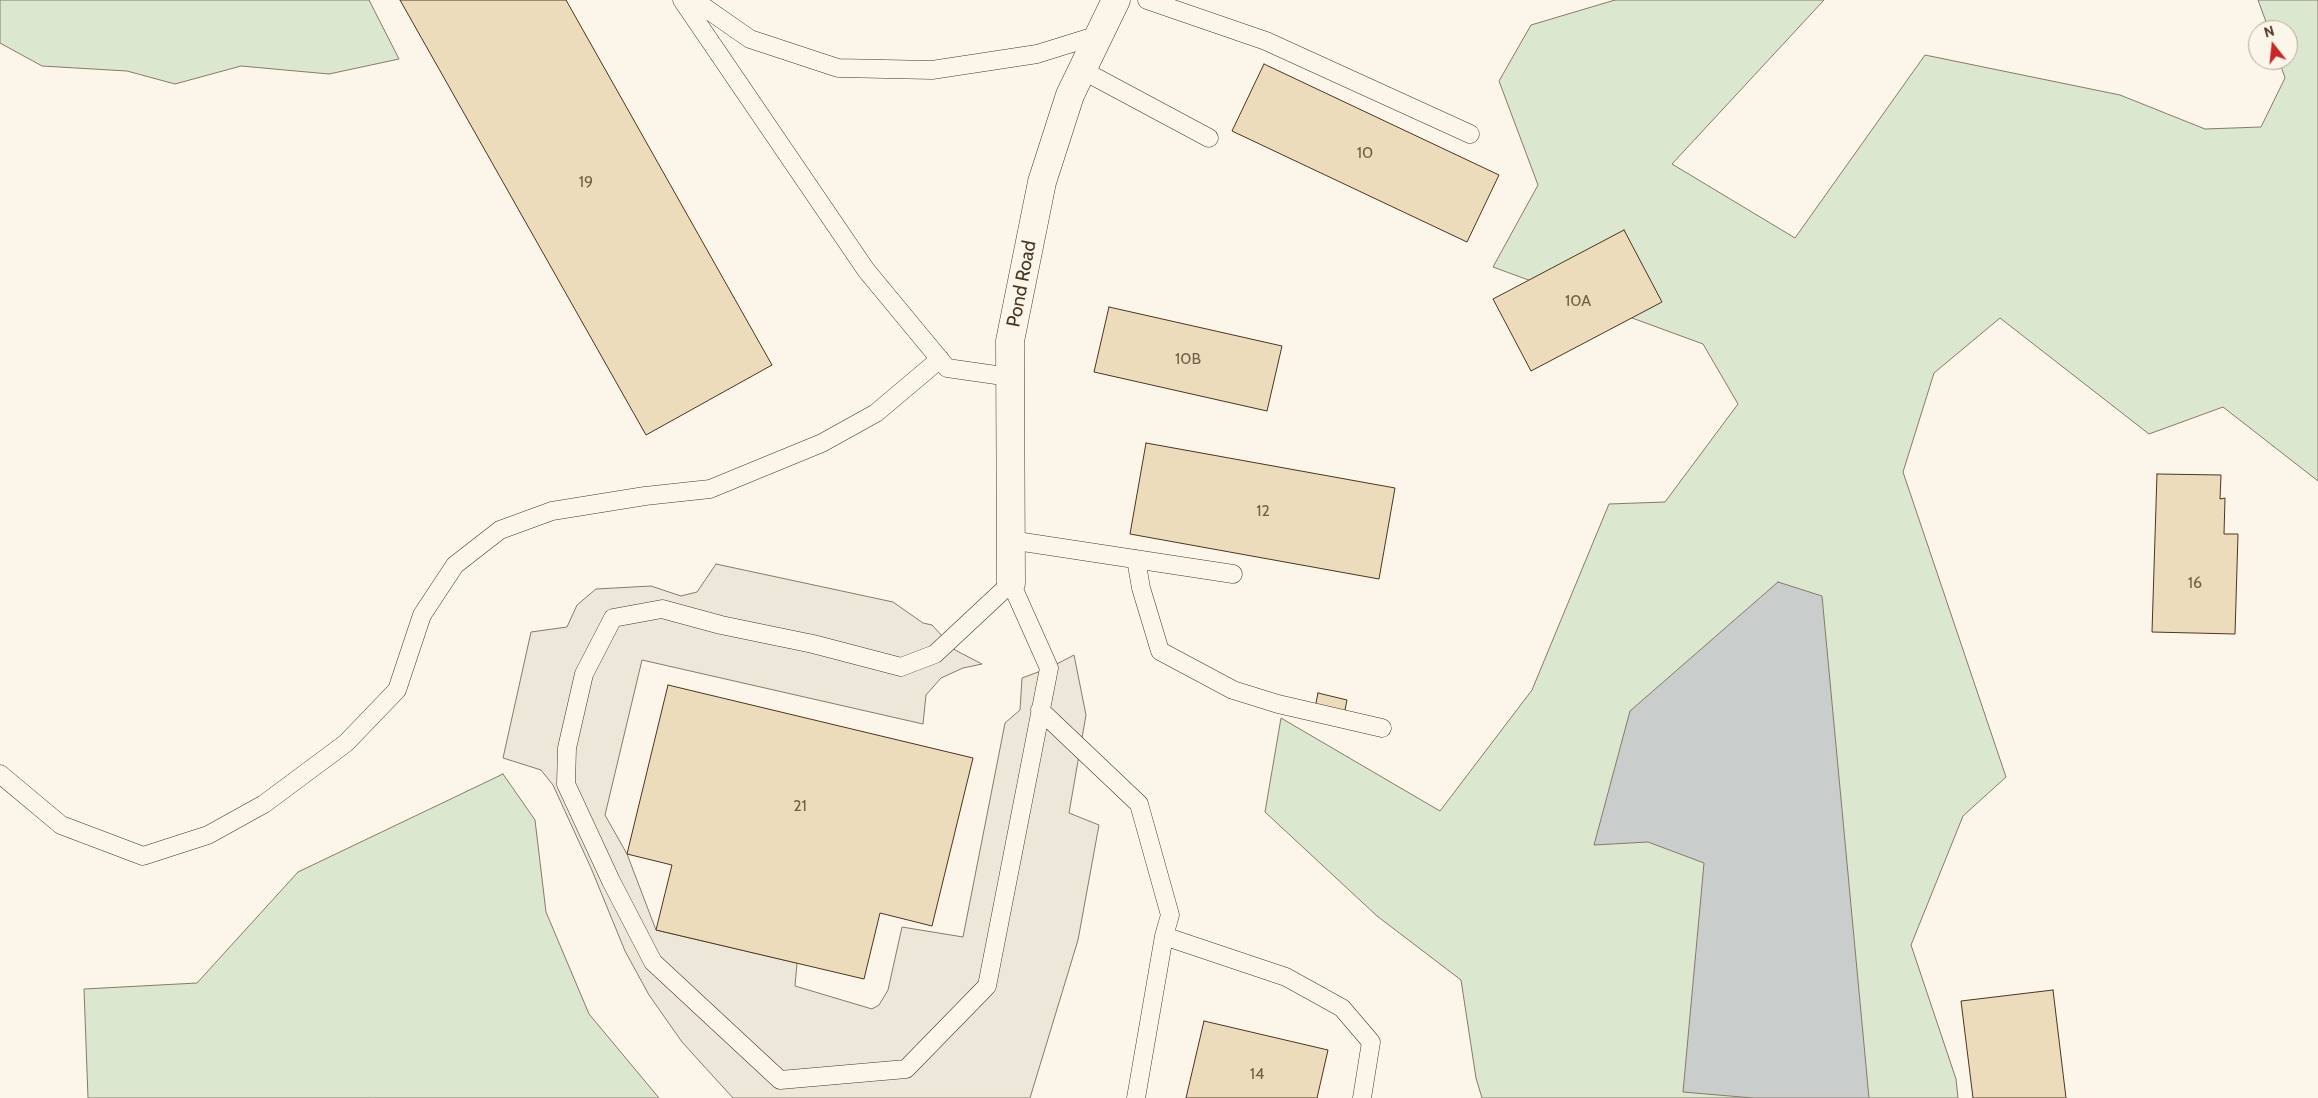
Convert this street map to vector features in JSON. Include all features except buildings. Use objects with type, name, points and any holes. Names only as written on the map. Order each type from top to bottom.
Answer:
[{"type":"street","name":"Pond Road","points":[[1011,583],[1010,341],[1042,182],[1070,95],[1116,0]]},
{"type":"lane","points":[[682,0],[866,270],[947,368],[1010,377]]},
{"type":"lane","points":[[694,0],[750,39],[838,68],[932,70],[1037,54],[1098,35]]},
{"type":"lane","points":[[1147,0],[1266,41],[1470,134]]},
{"type":"lane","points":[[1082,70],[1209,138]]},
{"type":"lane","points":[[0,774],[61,825],[143,856],[208,835],[264,804],[346,743],[396,690],[422,615],[456,565],[500,530],[552,511],[645,496],[710,489],[775,464],[822,443],[876,413],[940,359]]},
{"type":"lane","points":[[1010,540],[1232,574]]},
{"type":"lane","points":[[1136,559],[1141,588],[1160,651],[1233,690],[1278,704],[1382,728]]},
{"type":"lane","points":[[1011,583],[1049,668],[987,986],[906,1069],[780,1080],[653,962],[612,881],[566,784],[567,748],[584,674],[613,618],[662,610],[721,625],[813,644],[901,667],[935,654],[1011,583]]},
{"type":"lane","points":[[1040,710],[1139,804],[1170,915],[1164,936],[1136,1098]]},
{"type":"lane","points":[[1164,936],[1286,977],[1342,1008],[1371,1042],[1362,1098]]},
{"type":"green space","points":[[0,0],[369,0],[399,59],[329,74],[241,66],[175,84],[127,71],[42,66],[0,43]]},
{"type":"green space","points":[[1615,0],[1824,0],[1672,164],[1795,238],[1925,55],[2120,95],[2205,129],[2261,127],[2285,78],[2282,70],[2298,70],[2298,20],[2265,20],[2258,0],[2318,0],[2318,481],[2223,407],[2149,434],[2000,318],[1934,373],[1903,472],[2006,777],[1963,816],[1911,945],[1956,1079],[1958,1098],[1482,1098],[1476,1078],[1461,980],[1377,916],[1265,812],[1281,718],[1440,811],[1532,690],[1609,504],[1665,502],[1738,404],[1703,344],[1493,267],[1538,185],[1499,81],[1531,25]]},
{"type":"green space","points":[[503,774],[535,820],[546,912],[589,1014],[659,1098],[88,1098],[84,989],[197,983],[298,872]]},
{"type":"shaded area","points":[[716,564],[893,602],[923,623],[932,625],[955,650],[982,664],[963,668],[941,678],[926,695],[923,724],[642,660],[605,815],[627,854],[656,930],[797,963],[795,986],[872,1009],[879,1005],[888,990],[902,927],[963,937],[1005,723],[1020,710],[1022,678],[1049,668],[1074,655],[1086,715],[1069,813],[1099,825],[1078,940],[1030,1098],[733,1098],[682,1042],[649,995],[625,951],[591,868],[553,785],[541,770],[503,758],[531,632],[567,627],[577,605],[596,589],[651,586],[681,596],[697,592]]},
{"type":"shaded area","points":[[1778,582],[1822,596],[1869,1098],[1753,1098],[1683,1092],[1704,863],[1648,842],[1594,845],[1630,711]]}]
